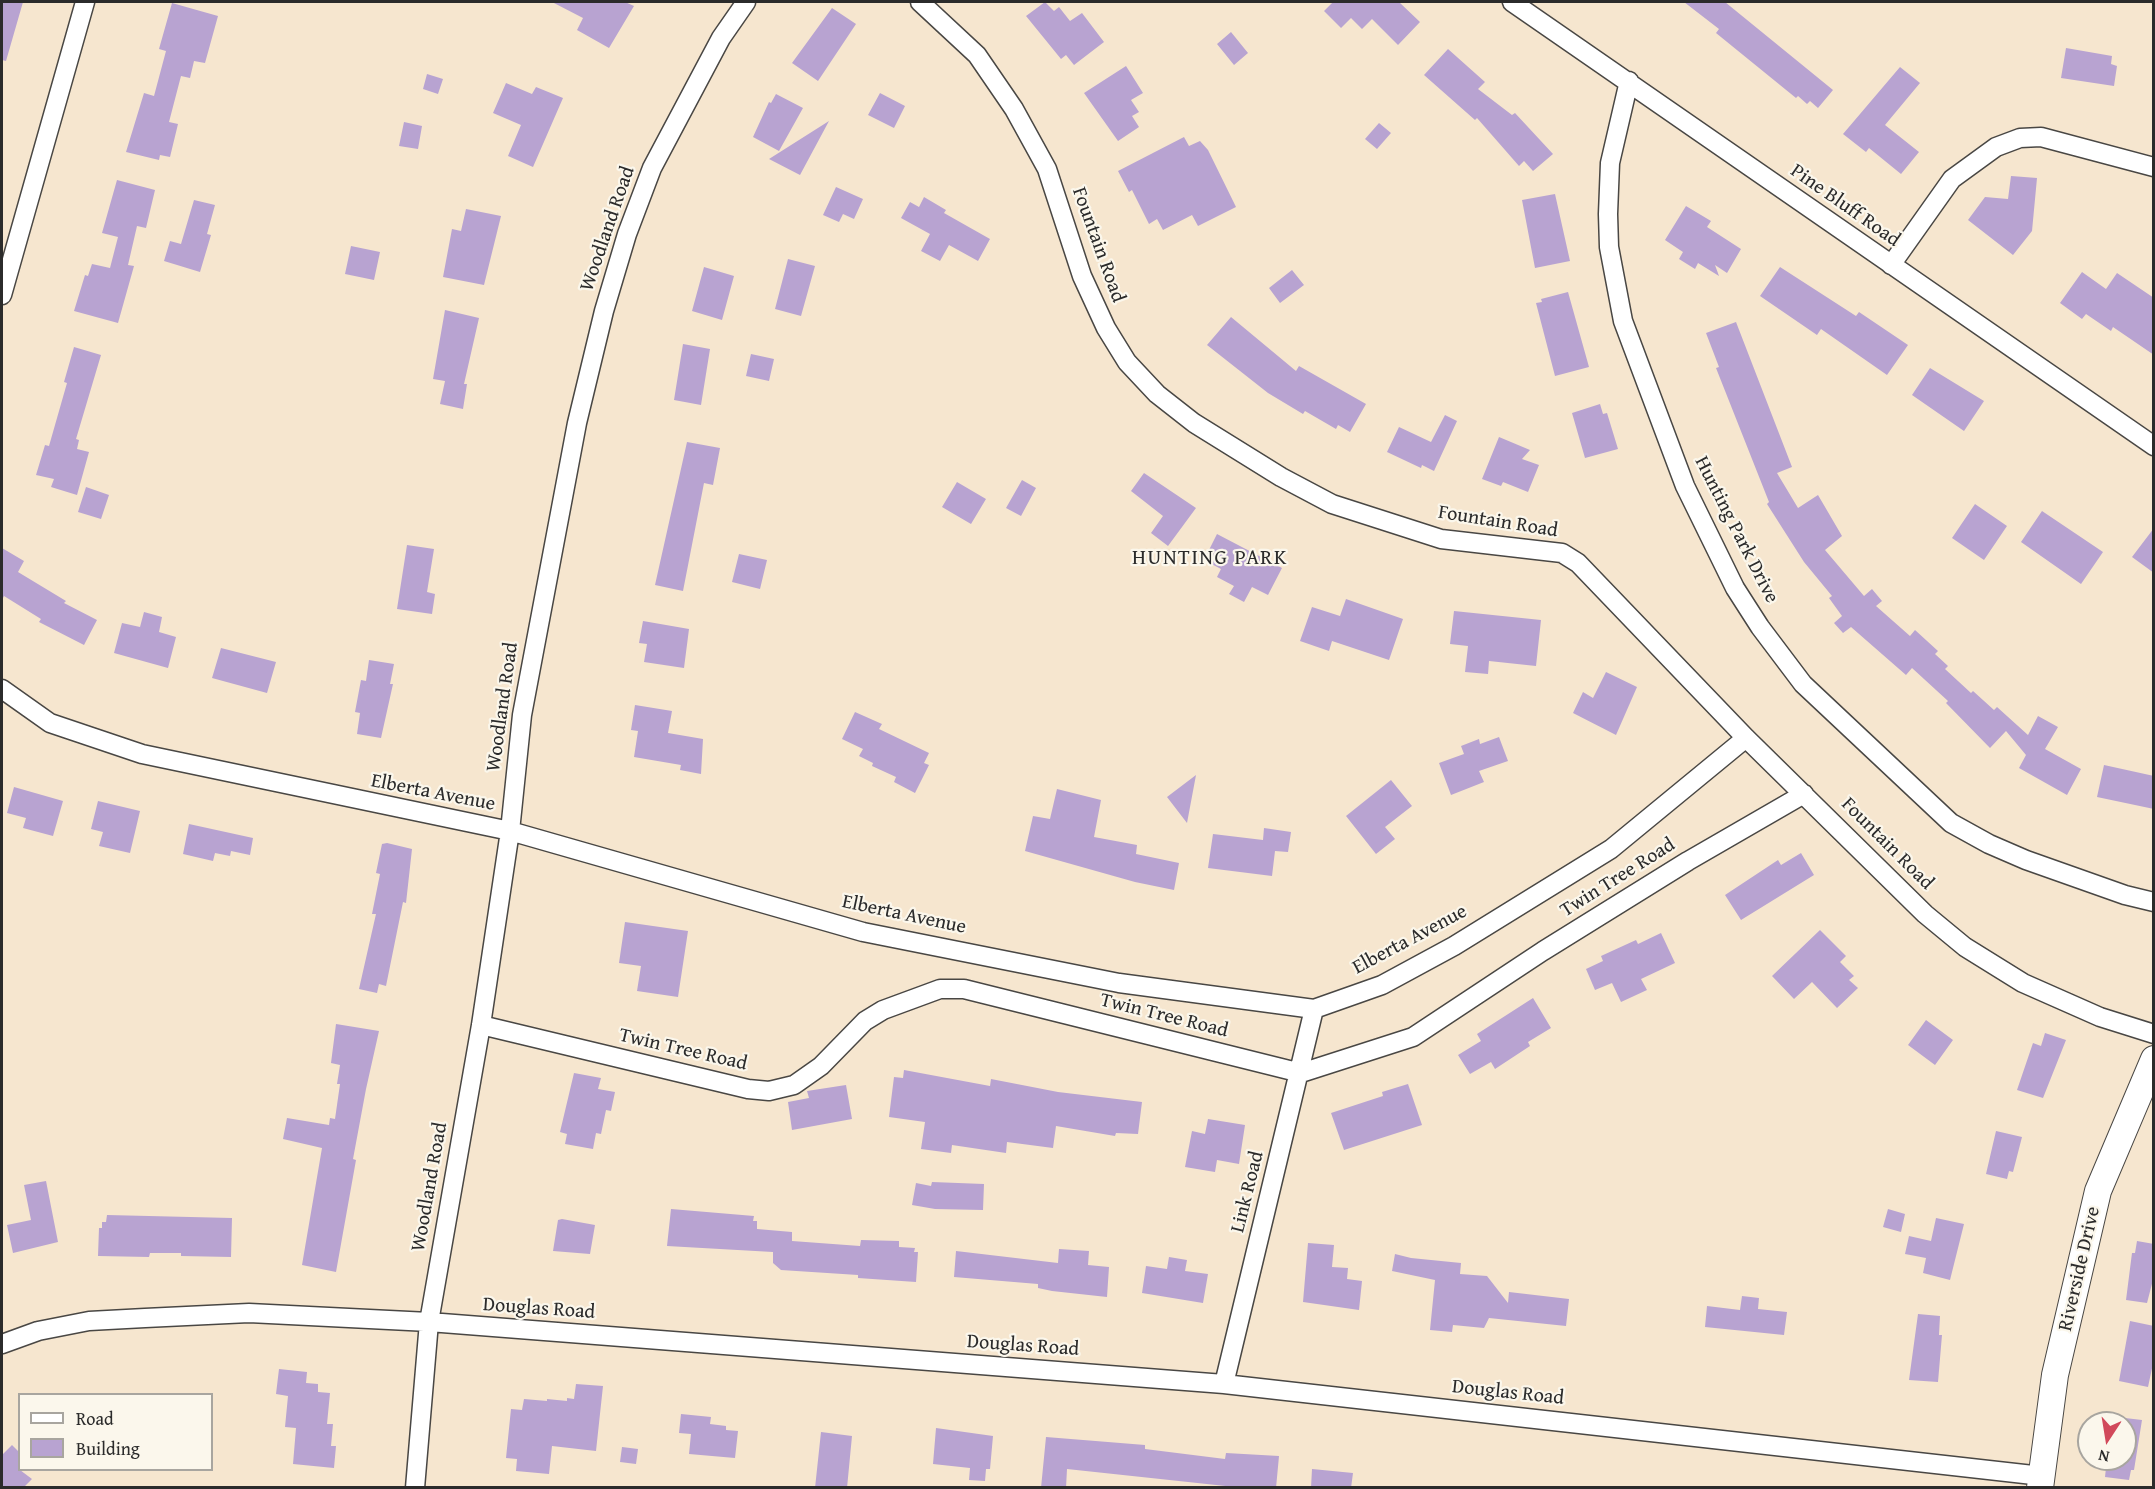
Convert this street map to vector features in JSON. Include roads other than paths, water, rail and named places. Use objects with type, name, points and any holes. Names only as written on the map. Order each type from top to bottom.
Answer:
[{"type":"street","points":[[2,295],[85,2]]},
{"type":"street","name":"Woodland Road","points":[[415,1488],[429,1323],[481,1025],[510,831],[522,716],[546,577],[577,423],[604,311],[627,234],[652,168],[721,38],[746,2]]},
{"type":"street","name":"Fountain Road","points":[[920,2],[977,55],[1014,109],[1047,169],[1082,276],[1106,328],[1127,362],[1157,394],[1194,423],[1281,477],[1332,504],[1441,539],[1562,554],[1586,571],[1746,738],[1924,914],[1965,947],[2023,983],[2100,1017],[2154,1034]]},
{"type":"street","name":"Pine Bluff Road","points":[[1512,2],[2154,446]]},
{"type":"street","name":"Hunting Park Drive","points":[[1629,81],[1610,163],[1608,214],[1609,247],[1623,321],[1685,486],[1736,588],[1760,627],[1803,684],[1951,823],[1989,844],[2026,860],[2125,895],[2154,902]]},
{"type":"street","points":[[1891,265],[1952,179],[1996,147],[2020,138],[2041,137],[2154,167]]},
{"type":"street","name":"Elberta Avenue","points":[[2,689],[50,723],[142,754],[510,831],[863,932],[1119,983],[1314,1009],[1382,985],[1454,946],[1611,849],[1746,738]]},
{"type":"street","name":"Twin Tree Road","points":[[481,1025],[747,1089],[769,1091],[794,1085],[821,1066],[866,1021],[883,1010],[940,989],[964,989],[1301,1072],[1413,1037],[1552,945],[1804,794]]},
{"type":"street","name":"Link Road","points":[[1224,1384],[1301,1072],[1314,1009]]},
{"type":"street","name":"Riverside Drive","points":[[2041,1482],[2055,1375],[2098,1191],[2142,1080],[2154,1059]]},
{"type":"street","name":"Douglas Road","points":[[2,1344],[38,1331],[89,1322],[145,1318],[249,1313],[429,1323],[1224,1384],[2041,1482]]},
{"type":"district","name":"HUNTING PARK","points":[[1210,559]]}]
